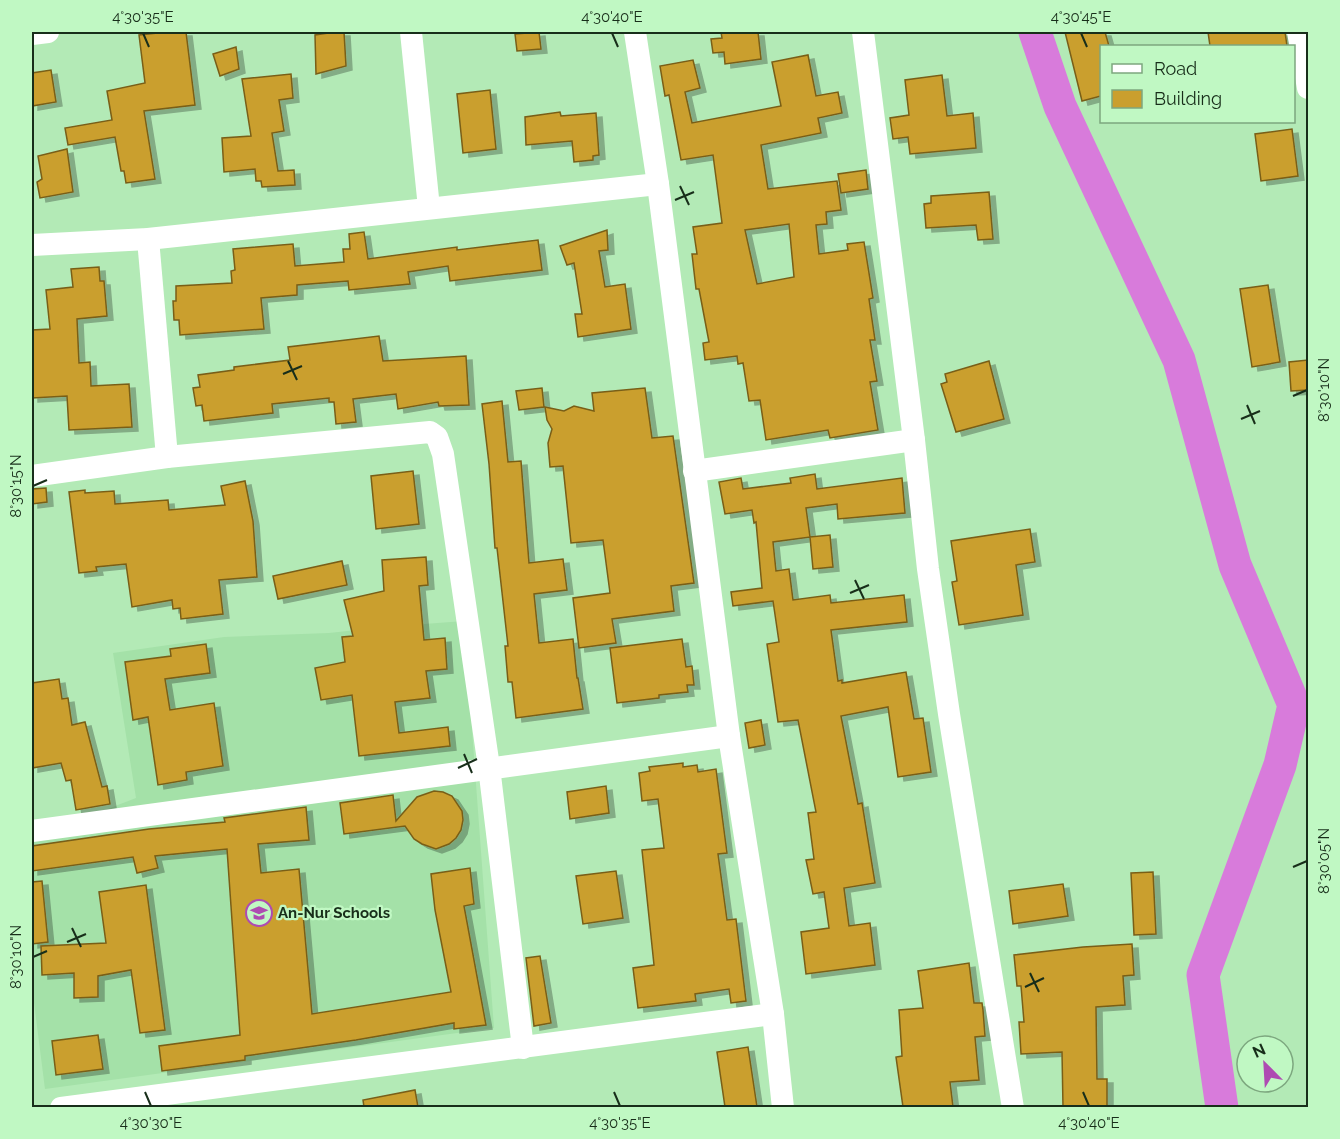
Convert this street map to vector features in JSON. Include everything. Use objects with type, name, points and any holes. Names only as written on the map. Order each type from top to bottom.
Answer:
[{"type":"street","points":[[32,34],[48,32]]},
{"type":"street","points":[[411,32],[429,208]]},
{"type":"street","points":[[635,32],[658,184],[729,736],[773,1014],[783,1107]]},
{"type":"street","points":[[863,32],[928,569],[949,714],[1013,1107]]},
{"type":"street","points":[[1298,32],[1308,88]]},
{"type":"street","points":[[32,245],[148,239],[658,184]]},
{"type":"street","points":[[148,239],[167,457]]},
{"type":"street","points":[[32,477],[167,457],[430,432],[437,437],[443,454],[489,767],[522,1048]]},
{"type":"street","points":[[694,471],[914,440]]},
{"type":"street","points":[[32,831],[729,736]]},
{"type":"street","points":[[61,1107],[773,1014]]},
{"type":"shaded area","name":"An-Nur Schools","points":[[464,621],[494,1028],[45,1089],[32,987],[32,838],[136,798],[113,653],[224,637],[329,633]]},
{"type":"building","points":[[186,32],[195,105],[144,111],[155,179],[126,183],[124,171],[121,171],[115,137],[68,145],[65,128],[112,120],[107,91],[145,83],[139,35]]},
{"type":"building","points":[[344,32],[346,66],[316,74],[315,35]]},
{"type":"building","points":[[539,32],[541,49],[517,51],[515,34]]},
{"type":"building","points":[[721,32],[758,32],[761,59],[725,64],[724,52],[713,53],[711,39],[722,38]]},
{"type":"building","points":[[1065,32],[1105,32],[1109,45],[1100,45],[1100,96],[1082,101]]},
{"type":"building","points":[[1208,32],[1285,32],[1287,45],[1210,45]]},
{"type":"building","points":[[236,47],[239,69],[220,76],[213,54]]},
{"type":"building","points":[[808,55],[816,96],[838,92],[842,113],[818,118],[821,133],[761,145],[768,189],[837,181],[841,210],[826,212],[827,224],[816,225],[819,254],[848,250],[847,244],[864,242],[873,298],[869,299],[875,340],[870,340],[877,381],[870,382],[878,430],[830,438],[828,430],[766,440],[760,400],[749,401],[743,363],[738,364],[737,356],[705,360],[703,343],[709,342],[699,289],[696,289],[692,254],[697,254],[693,227],[722,223],[713,155],[681,160],[669,95],[665,96],[660,66],[693,60],[700,88],[685,92],[692,123],[781,106],[772,62]],"holes":[[[789,224],[794,277],[757,284],[745,230]]]},
{"type":"building","points":[[51,70],[56,102],[32,106],[32,73]]},
{"type":"building","points":[[291,74],[293,98],[279,100],[284,131],[272,133],[278,171],[294,170],[295,185],[262,187],[261,181],[256,181],[255,169],[224,172],[222,138],[251,136],[242,79]]},
{"type":"building","points":[[942,75],[947,116],[973,113],[976,148],[910,154],[908,137],[893,139],[890,118],[909,115],[905,80]]},
{"type":"building","points":[[490,90],[496,149],[463,153],[457,94]]},
{"type":"building","points":[[560,112],[561,116],[596,113],[599,155],[593,156],[593,160],[574,162],[572,141],[526,145],[525,117]]},
{"type":"building","points":[[1292,129],[1298,176],[1261,181],[1255,134]]},
{"type":"building","points":[[67,149],[73,192],[40,198],[37,182],[42,179],[38,156]]},
{"type":"building","points":[[866,170],[868,189],[841,193],[838,174]]},
{"type":"building","points":[[989,192],[993,239],[978,240],[976,225],[926,228],[924,204],[931,203],[931,196]]},
{"type":"building","points":[[607,230],[608,250],[599,251],[605,287],[625,284],[631,329],[578,337],[575,314],[582,314],[574,263],[567,265],[560,246]]},
{"type":"building","points":[[364,232],[368,259],[457,247],[457,250],[538,240],[542,270],[450,281],[448,266],[408,272],[410,284],[349,290],[348,281],[297,285],[297,295],[261,298],[264,329],[180,335],[179,320],[174,320],[173,301],[176,301],[176,286],[232,283],[231,271],[235,270],[233,249],[293,244],[295,266],[344,262],[343,249],[350,249],[349,234]]},
{"type":"building","points":[[99,267],[100,281],[104,281],[107,316],[77,319],[79,363],[90,362],[91,386],[129,384],[132,427],[69,430],[67,396],[32,398],[32,330],[50,329],[46,290],[73,287],[71,269]]},
{"type":"building","points":[[1268,285],[1280,362],[1252,367],[1240,289]]},
{"type":"building","points":[[379,336],[383,361],[466,356],[469,405],[439,406],[438,402],[398,409],[396,394],[353,399],[356,422],[336,424],[334,402],[329,402],[329,398],[272,404],[273,413],[204,421],[202,405],[196,406],[193,388],[200,387],[198,375],[234,370],[234,367],[290,360],[288,347]]},
{"type":"building","points":[[1308,360],[1308,390],[1291,391],[1289,362]]},
{"type":"building","points":[[989,361],[1004,419],[956,432],[941,384],[947,382],[945,374]]},
{"type":"building","points":[[542,388],[544,407],[519,410],[516,391]]},
{"type":"building","points":[[645,388],[652,438],[673,436],[694,583],[671,586],[674,611],[612,619],[616,643],[579,648],[573,598],[610,593],[603,540],[571,543],[563,466],[550,467],[548,443],[552,429],[547,420],[545,407],[564,411],[574,406],[594,411],[592,393]]},
{"type":"building","points":[[502,401],[508,462],[521,461],[529,563],[563,559],[567,590],[534,594],[539,643],[573,639],[583,709],[516,718],[512,682],[508,682],[505,646],[508,646],[497,548],[495,548],[482,404]]},
{"type":"building","points":[[413,471],[419,524],[376,529],[371,476]]},
{"type":"building","points":[[815,474],[817,489],[902,478],[905,513],[838,519],[837,504],[806,508],[810,537],[773,542],[776,571],[789,569],[793,600],[830,595],[831,603],[904,595],[907,622],[831,630],[838,681],[842,680],[842,683],[906,672],[914,719],[923,718],[931,772],[898,777],[888,707],[841,716],[858,804],[862,803],[875,883],[844,888],[849,926],[870,923],[875,965],[806,974],[801,932],[829,928],[824,892],[813,894],[806,860],[814,859],[808,813],[816,812],[798,720],[778,722],[767,644],[779,642],[773,601],[733,606],[731,592],[762,588],[756,522],[754,523],[752,510],[725,514],[719,482],[741,478],[743,489],[791,483],[790,478]]},
{"type":"building","points":[[245,481],[253,521],[257,577],[219,580],[223,614],[181,619],[180,608],[173,609],[172,600],[132,607],[126,564],[96,567],[97,571],[79,573],[69,492],[114,491],[115,504],[168,500],[169,510],[225,505],[221,486]]},
{"type":"building","points":[[46,488],[47,502],[32,504],[32,489]]},
{"type":"building","points":[[1030,529],[1035,562],[1016,565],[1023,615],[959,625],[952,582],[957,581],[951,541]]},
{"type":"building","points":[[830,535],[833,567],[813,569],[810,537]]},
{"type":"building","points":[[426,557],[428,585],[419,586],[424,640],[445,638],[447,669],[426,671],[430,698],[395,702],[399,733],[448,727],[450,746],[359,756],[352,695],[321,700],[315,668],[345,662],[342,637],[353,636],[344,600],[384,591],[382,560]]},
{"type":"building","points":[[342,561],[347,585],[278,599],[273,576]]},
{"type":"building","points":[[682,639],[686,667],[692,666],[694,685],[687,685],[688,692],[617,703],[610,648]]},
{"type":"building","points":[[206,644],[210,673],[165,679],[170,710],[214,703],[223,766],[186,772],[187,780],[158,785],[148,717],[133,720],[125,662],[171,656],[170,649]]},
{"type":"building","points":[[59,679],[62,699],[68,698],[72,725],[85,722],[102,787],[107,786],[110,804],[76,810],[71,780],[66,781],[61,763],[32,768],[32,683]]},
{"type":"building","points":[[761,720],[765,745],[749,748],[745,723]]},
{"type":"building","points":[[683,763],[683,767],[697,765],[698,772],[716,769],[727,853],[718,854],[727,920],[736,919],[746,1001],[731,1003],[729,989],[695,994],[696,1001],[638,1008],[633,968],[654,965],[642,850],[664,848],[658,799],[642,801],[639,773],[650,771],[649,767]]},
{"type":"building","points":[[606,786],[609,813],[570,819],[567,792]]},
{"type":"building","points":[[434,791],[452,796],[462,811],[461,830],[449,844],[436,849],[422,844],[414,839],[405,826],[344,834],[340,803],[393,795],[396,821],[417,797]]},
{"type":"building","points":[[306,807],[309,840],[258,844],[261,873],[299,869],[312,1014],[451,992],[435,910],[431,874],[470,868],[474,904],[464,906],[486,1025],[454,1029],[454,1023],[245,1056],[245,1060],[162,1071],[159,1046],[240,1035],[227,849],[155,856],[158,868],[137,873],[133,857],[32,871],[32,846],[149,829],[225,822],[224,818]]},
{"type":"building","points":[[616,871],[623,918],[583,924],[576,876]]},
{"type":"building","points":[[1153,872],[1156,934],[1134,935],[1131,873]]},
{"type":"building","points":[[42,881],[48,942],[32,944],[32,882]]},
{"type":"building","points":[[1063,884],[1068,916],[1013,924],[1009,891]]},
{"type":"building","points":[[146,885],[165,1030],[140,1033],[131,970],[98,976],[98,997],[74,998],[74,973],[42,975],[41,946],[106,943],[99,892]]},
{"type":"building","points":[[1132,944],[1134,975],[1123,976],[1125,1005],[1096,1007],[1097,1079],[1107,1079],[1107,1107],[1063,1107],[1062,1052],[1021,1054],[1019,1022],[1024,1022],[1021,986],[1017,986],[1014,955]]},
{"type":"building","points":[[540,956],[551,1023],[534,1026],[526,958]]},
{"type":"building","points":[[969,963],[974,1003],[982,1003],[983,1010],[985,1036],[975,1037],[979,1080],[950,1082],[953,1107],[903,1107],[896,1057],[902,1056],[899,1010],[923,1008],[918,971]]},
{"type":"building","points":[[98,1035],[103,1069],[56,1075],[52,1041]]},
{"type":"building","points":[[748,1047],[757,1107],[725,1107],[717,1052]]},
{"type":"building","points":[[415,1090],[418,1107],[364,1107],[363,1100]]},
{"type":"waterway","points":[[1035,32],[1060,106],[1179,360],[1235,565],[1294,705],[1280,765],[1203,975],[1222,1108]]},
{"type":"place","name":"An-Nur Schools","points":[[259,913]]}]
